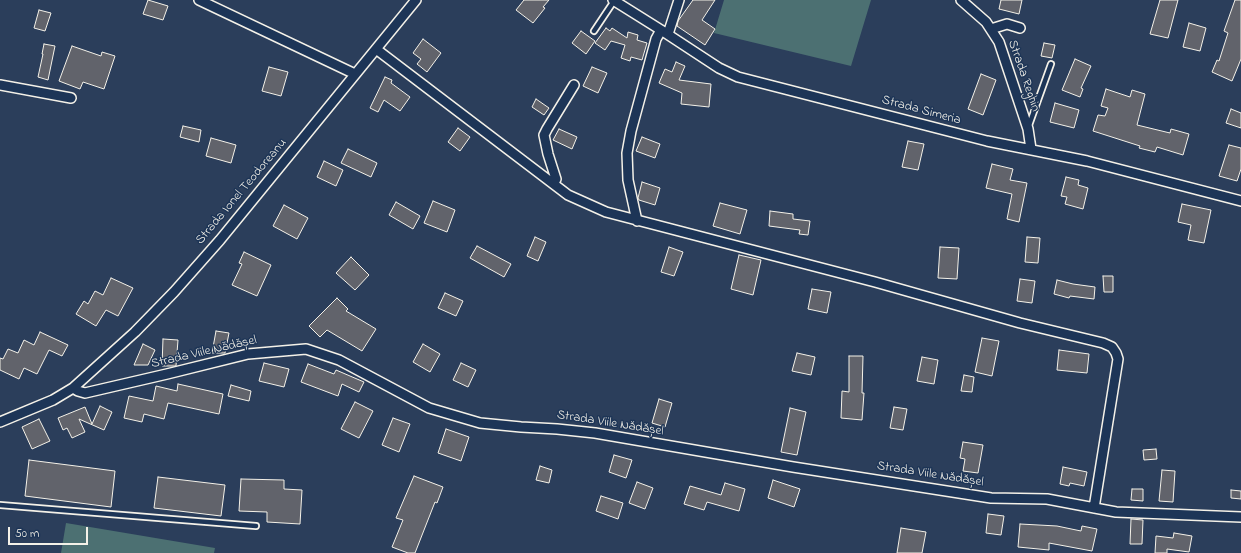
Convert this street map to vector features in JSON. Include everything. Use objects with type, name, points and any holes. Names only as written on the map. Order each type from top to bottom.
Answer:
[{"type":"street","points":[[199,0],[355,74]]},
{"type":"street","name":"Strada Ionel Teodoreanu","points":[[73,388],[135,332],[174,292],[265,185],[416,0]]},
{"type":"street","name":"Strada Simeria","points":[[614,0],[719,68],[738,76],[987,141],[1087,161],[1241,201]]},
{"type":"street","points":[[637,221],[628,180],[627,153],[631,131],[656,39],[665,32],[679,0]]},
{"type":"street","name":"Strada Reghin","points":[[961,0],[986,22],[999,42],[1028,129],[1031,149]]},
{"type":"street","points":[[991,29],[1007,24],[1020,28]]},
{"type":"street","points":[[376,49],[568,195],[586,204],[606,212],[637,221],[875,282],[1020,323],[1103,343],[1112,347],[1118,359],[1094,508]]},
{"type":"street","points":[[0,85],[71,98]]},
{"type":"street","points":[[554,183],[556,179],[544,136],[574,85]]},
{"type":"street","name":"Strada Viile Nădășel","points":[[73,388],[84,392],[248,354],[306,349],[339,360],[429,408],[480,423],[521,427],[557,428],[594,433],[723,456],[991,498],[1020,500],[1048,499],[1116,512],[1241,517]]},
{"type":"street","points":[[0,422],[53,400],[73,388]]},
{"type":"lane","points":[[594,31],[614,0]]},
{"type":"lane","points":[[1028,129],[1051,64]]},
{"type":"lane","points":[[0,505],[256,526]]},
{"type":"green space","points":[[724,0],[871,0],[851,66],[714,33]]},
{"type":"green space","points":[[66,523],[215,548],[214,553],[61,553]]},
{"type":"building","points":[[148,0],[168,6],[163,20],[143,14]]},
{"type":"building","points":[[524,0],[549,0],[543,7],[545,8],[533,23],[516,10]]},
{"type":"building","points":[[693,0],[715,0],[702,20],[715,29],[705,45],[677,26],[678,21]]},
{"type":"building","points":[[1001,0],[1022,0],[1019,14],[999,9]]},
{"type":"building","points":[[1160,0],[1178,0],[1168,38],[1150,34]]},
{"type":"building","points":[[1235,0],[1241,0],[1241,59],[1232,81],[1212,72],[1217,60],[1219,61],[1228,33],[1224,31]]},
{"type":"building","points":[[39,10],[51,13],[45,31],[34,28]]},
{"type":"building","points":[[1189,23],[1206,28],[1200,51],[1183,47]]},
{"type":"building","points":[[606,28],[610,31],[612,28],[627,38],[628,32],[638,35],[637,40],[647,43],[642,60],[631,57],[630,61],[621,58],[625,45],[611,41],[605,50],[595,43]]},
{"type":"building","points":[[581,31],[595,41],[586,54],[572,43]]},
{"type":"building","points":[[423,39],[441,53],[427,72],[417,64],[421,59],[413,53]]},
{"type":"building","points":[[1044,43],[1055,45],[1052,58],[1041,56]]},
{"type":"building","points":[[44,44],[55,46],[48,80],[38,77]]},
{"type":"building","points":[[72,46],[101,56],[102,52],[115,56],[104,89],[83,82],[80,89],[59,81]]},
{"type":"building","points":[[1075,59],[1091,66],[1081,88],[1083,89],[1080,97],[1062,90]]},
{"type":"building","points":[[676,62],[685,66],[679,80],[711,84],[709,107],[681,104],[682,93],[659,83],[665,69],[672,72]]},
{"type":"building","points":[[269,67],[288,72],[281,96],[262,91]]},
{"type":"building","points":[[592,67],[607,73],[598,93],[583,86]]},
{"type":"building","points":[[981,74],[996,80],[983,115],[968,109]]},
{"type":"building","points":[[385,77],[392,80],[391,83],[410,97],[400,111],[384,100],[378,112],[370,108]]},
{"type":"building","points":[[1106,89],[1130,97],[1132,90],[1145,94],[1137,125],[1170,133],[1171,129],[1189,134],[1183,155],[1157,147],[1155,152],[1139,148],[1140,146],[1093,131],[1098,115],[1105,116],[1108,108],[1101,106]]},
{"type":"building","points":[[536,99],[549,108],[544,115],[532,107]]},
{"type":"building","points":[[1055,103],[1079,110],[1074,128],[1050,122]]},
{"type":"building","points":[[1231,109],[1241,113],[1241,128],[1226,123]]},
{"type":"building","points":[[183,126],[201,130],[199,142],[180,137]]},
{"type":"building","points":[[458,128],[470,137],[460,151],[448,142]]},
{"type":"building","points":[[559,129],[577,137],[572,149],[553,140]]},
{"type":"building","points":[[642,137],[660,144],[655,158],[636,151]]},
{"type":"building","points":[[211,138],[236,145],[231,163],[206,156]]},
{"type":"building","points":[[908,141],[924,144],[918,170],[902,167]]},
{"type":"building","points":[[1229,145],[1241,148],[1241,169],[1237,181],[1219,176]]},
{"type":"building","points":[[348,149],[377,163],[371,177],[341,163]]},
{"type":"building","points":[[324,161],[343,170],[336,186],[317,177]]},
{"type":"building","points":[[992,164],[1013,169],[1010,180],[1027,183],[1019,222],[1007,219],[1012,194],[986,188]]},
{"type":"building","points":[[1066,177],[1079,180],[1078,185],[1088,188],[1083,209],[1065,204],[1067,197],[1061,196]]},
{"type":"building","points":[[642,182],[660,188],[655,205],[639,200],[638,198]]},
{"type":"building","points":[[433,201],[455,210],[447,232],[424,223]]},
{"type":"building","points":[[396,202],[420,216],[413,229],[389,215]]},
{"type":"building","points":[[720,203],[747,210],[740,234],[713,226]]},
{"type":"building","points":[[1182,204],[1211,210],[1204,243],[1188,240],[1191,225],[1178,222]]},
{"type":"building","points":[[284,205],[308,218],[297,239],[273,226]]},
{"type":"building","points":[[770,211],[793,214],[793,219],[810,221],[808,235],[799,234],[800,230],[769,226]]},
{"type":"building","points":[[535,237],[546,242],[538,261],[527,256]]},
{"type":"building","points":[[1027,237],[1040,238],[1038,263],[1025,262]]},
{"type":"building","points":[[477,246],[511,264],[504,277],[470,258]]},
{"type":"building","points":[[669,247],[683,252],[674,276],[661,272]]},
{"type":"building","points":[[940,247],[959,248],[957,279],[938,278]]},
{"type":"building","points":[[244,252],[271,265],[257,296],[232,285],[242,264],[239,263]]},
{"type":"building","points":[[739,255],[761,260],[753,295],[731,289]]},
{"type":"building","points":[[351,257],[369,275],[355,290],[336,273]]},
{"type":"building","points":[[1103,276],[1113,276],[1113,292],[1104,292]]},
{"type":"building","points":[[111,278],[133,288],[118,316],[106,310],[96,326],[76,314],[84,301],[88,304],[95,291],[103,295]]},
{"type":"building","points":[[1020,279],[1035,281],[1032,303],[1017,301]]},
{"type":"building","points":[[1057,280],[1095,287],[1094,299],[1070,296],[1069,298],[1054,294]]},
{"type":"building","points":[[812,289],[831,292],[827,313],[808,309]]},
{"type":"building","points":[[445,293],[463,301],[456,316],[438,308]]},
{"type":"building","points":[[337,298],[348,309],[346,311],[376,329],[362,351],[327,330],[320,337],[309,326]]},
{"type":"building","points":[[216,331],[229,333],[225,353],[212,353]]},
{"type":"building","points":[[40,332],[68,345],[62,356],[49,350],[37,374],[24,368],[19,379],[0,370],[0,358],[3,359],[8,349],[18,353],[24,340],[34,345]]},
{"type":"building","points":[[982,338],[999,341],[992,376],[975,372]]},
{"type":"building","points":[[163,339],[178,340],[176,366],[162,366]]},
{"type":"building","points":[[143,344],[155,350],[148,365],[134,365]]},
{"type":"building","points":[[423,344],[440,354],[430,372],[413,362]]},
{"type":"building","points":[[1059,350],[1089,354],[1087,373],[1057,370]]},
{"type":"building","points":[[797,353],[815,357],[811,375],[792,371]]},
{"type":"building","points":[[849,356],[863,356],[862,393],[864,393],[862,420],[841,418],[842,391],[849,392]]},
{"type":"building","points":[[922,357],[938,360],[934,384],[917,381]]},
{"type":"building","points":[[264,363],[289,369],[284,387],[259,381]]},
{"type":"building","points":[[461,363],[476,370],[468,387],[453,380]]},
{"type":"building","points":[[308,364],[334,374],[336,370],[364,382],[359,392],[342,384],[338,396],[301,382]]},
{"type":"building","points":[[964,375],[974,377],[972,392],[961,391]]},
{"type":"building","points":[[178,384],[223,394],[219,414],[168,403],[164,419],[144,414],[142,422],[124,418],[129,396],[153,401],[156,386],[177,391]]},
{"type":"building","points":[[231,385],[251,391],[249,401],[228,396]]},
{"type":"building","points":[[659,399],[672,403],[665,427],[652,423]]},
{"type":"building","points":[[355,402],[373,411],[359,438],[341,429]]},
{"type":"building","points":[[100,406],[112,412],[104,430],[79,419],[85,432],[72,438],[67,428],[63,430],[58,418],[85,407],[92,424]]},
{"type":"building","points":[[894,407],[907,409],[903,430],[890,428]]},
{"type":"building","points":[[790,408],[806,412],[797,455],[781,452]]},
{"type":"building","points":[[393,418],[410,424],[399,452],[382,445]]},
{"type":"building","points":[[39,419],[50,441],[32,449],[22,427]]},
{"type":"building","points":[[446,429],[469,437],[461,461],[438,453]]},
{"type":"building","points":[[963,442],[983,445],[978,473],[963,471],[965,459],[960,458]]},
{"type":"building","points":[[1156,449],[1157,459],[1144,460],[1143,450]]},
{"type":"building","points":[[614,455],[632,460],[626,478],[609,472]]},
{"type":"building","points":[[29,460],[115,471],[111,507],[25,496]]},
{"type":"building","points":[[540,466],[552,470],[549,483],[536,480]]},
{"type":"building","points":[[1063,467],[1087,472],[1084,486],[1070,483],[1069,486],[1060,484]]},
{"type":"building","points":[[1162,470],[1175,471],[1173,502],[1159,501]]},
{"type":"building","points":[[414,476],[443,487],[437,503],[435,502],[415,553],[408,553],[392,547],[403,520],[396,518]]},
{"type":"building","points":[[158,477],[225,485],[221,516],[154,508]]},
{"type":"building","points":[[241,479],[284,480],[284,489],[302,490],[300,524],[267,522],[267,512],[239,511]]},
{"type":"building","points":[[773,480],[800,489],[794,507],[768,498]]},
{"type":"building","points":[[637,482],[653,488],[645,509],[629,503]]},
{"type":"building","points":[[725,483],[745,489],[739,511],[707,502],[704,510],[684,504],[690,486],[721,495]]},
{"type":"building","points":[[1132,489],[1143,489],[1143,501],[1131,500]]},
{"type":"building","points":[[1231,490],[1241,491],[1241,499],[1231,498]]},
{"type":"building","points":[[601,496],[623,503],[618,519],[596,511]]},
{"type":"building","points":[[988,514],[1004,516],[1001,535],[986,533]]},
{"type":"building","points":[[1131,519],[1143,520],[1142,544],[1130,544]]},
{"type":"building","points":[[1020,524],[1057,526],[1081,531],[1082,526],[1097,529],[1092,551],[1049,543],[1049,550],[1018,547]]},
{"type":"building","points":[[901,528],[926,532],[922,553],[897,553]]},
{"type":"building","points":[[1174,533],[1192,536],[1189,552],[1167,549],[1167,553],[1155,553],[1156,536],[1173,538]]}]
